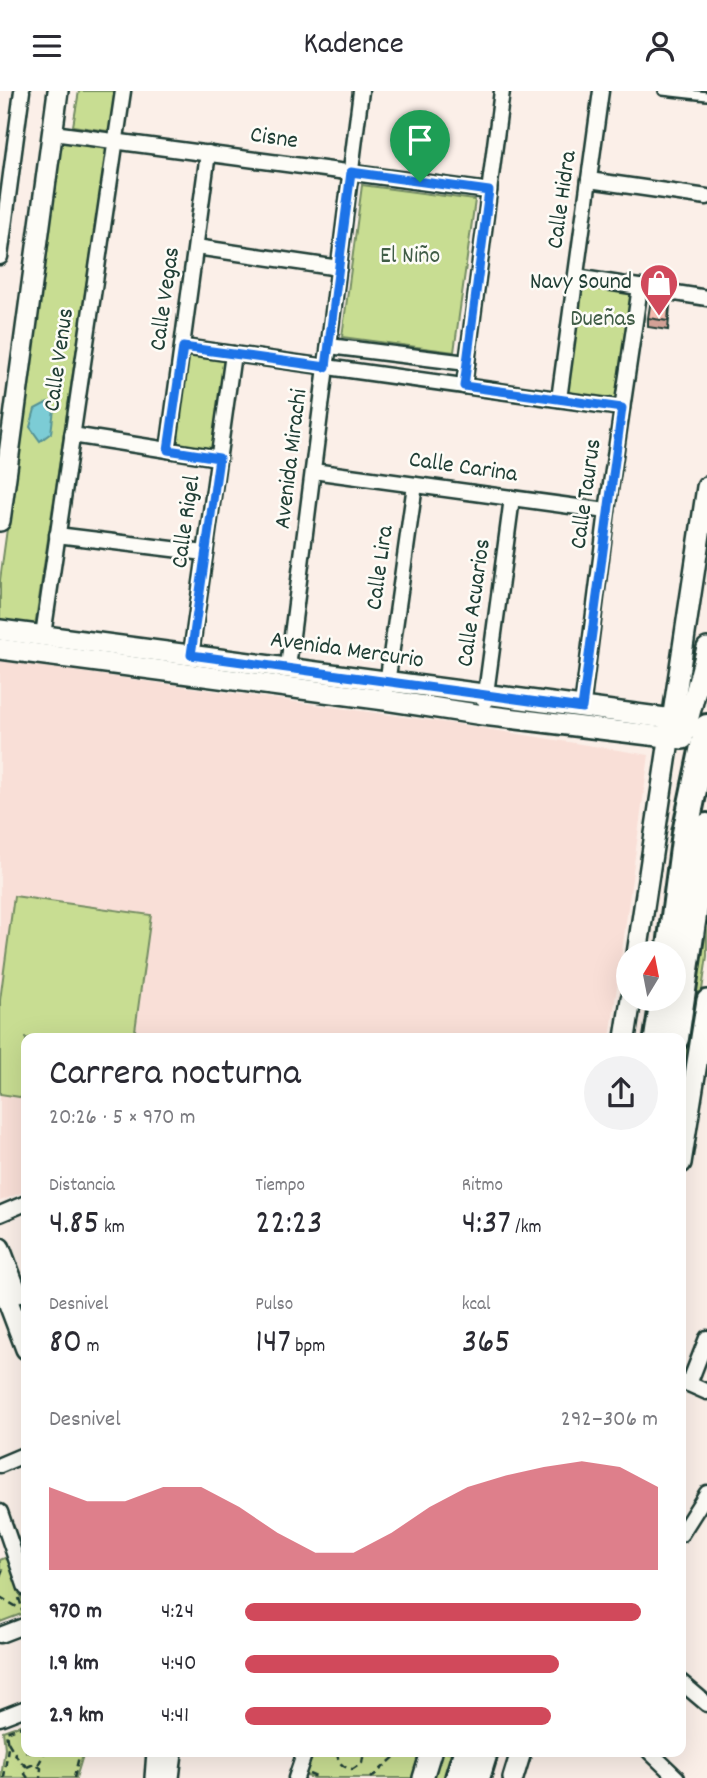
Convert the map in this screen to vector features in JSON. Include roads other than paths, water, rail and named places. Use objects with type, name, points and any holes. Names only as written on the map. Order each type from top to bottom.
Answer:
[{"type":"highway","points":[[671,941],[685,834],[684,729]]},
{"type":"highway","points":[[677,1033],[707,826]]},
{"type":"highway","points":[[658,1033],[661,1011]]},
{"type":"highway","points":[[458,1778],[465,1757]]},
{"type":"highway","points":[[477,1778],[492,1757]]},
{"type":"street","points":[[0,257],[4,199],[22,91]]},
{"type":"street","points":[[0,521],[58,91]]},
{"type":"street","name":"Calle Venus","points":[[43,635],[122,91]]},
{"type":"street","name":"Avenida Mirachi","points":[[288,667],[362,91]]},
{"type":"street","points":[[464,386],[502,91]]},
{"type":"street","name":"Calle Hidra","points":[[559,399],[601,91]]},
{"type":"street","name":"Cisne","points":[[53,133],[489,191]]},
{"type":"street","name":"Calle Vegas","points":[[168,450],[208,153]]},
{"type":"street","points":[[589,180],[707,197]]},
{"type":"street","points":[[196,247],[339,268]]},
{"type":"street","points":[[576,277],[707,297]]},
{"type":"street","name":"Calle Taurus","points":[[582,708],[639,287]]},
{"type":"street","points":[[329,346],[467,363]]},
{"type":"street","points":[[183,347],[622,408]]},
{"type":"street","name":"Calle Rigel","points":[[191,655],[233,354]]},
{"type":"street","points":[[72,435],[219,458]]},
{"type":"street","name":"Calle Carina","points":[[313,471],[607,511]]},
{"type":"street","name":"Calle Lira","points":[[386,691],[415,485]]},
{"type":"street","points":[[684,729],[707,487]]},
{"type":"street","name":"Calle Acuarios","points":[[485,706],[512,498]]},
{"type":"street","points":[[57,535],[205,553]]},
{"type":"street","name":"Avenida Mercurio","points":[[0,630],[288,667],[386,691],[485,706],[684,729]]},
{"type":"street","points":[[639,941],[650,858],[707,648]]},
{"type":"street","name":"Avenida Mercurio","points":[[0,649],[237,682],[386,691]]},
{"type":"street","points":[[237,682],[239,661]]},
{"type":"street","name":"Avenida Mercurio","points":[[485,706],[582,708],[684,729]]},
{"type":"street","points":[[686,1132],[707,1000]]},
{"type":"street","points":[[626,1033],[629,1011]]},
{"type":"street","points":[[0,1214],[21,1205]]},
{"type":"street","points":[[0,1248],[21,1292]]},
{"type":"street","points":[[0,1280],[21,1336]]},
{"type":"street","points":[[686,1380],[707,1338]]},
{"type":"street","points":[[686,1382],[707,1392]]},
{"type":"street","points":[[0,1465],[21,1456]]},
{"type":"street","points":[[686,1530],[701,1519],[707,1493]]},
{"type":"street","points":[[0,1512],[6,1557],[21,1580]]},
{"type":"street","points":[[0,1635],[21,1621]]},
{"type":"street","points":[[686,1686],[707,1704]]},
{"type":"street","points":[[0,1718],[21,1710]]},
{"type":"street","points":[[155,1778],[157,1757]]},
{"type":"street","points":[[169,1778],[171,1757]]},
{"type":"street","points":[[296,1778],[303,1757]]},
{"type":"street","points":[[423,1778],[429,1757]]},
{"type":"street","points":[[513,1778],[519,1757]]},
{"type":"street","points":[[655,1757],[677,1778]]},
{"type":"lane","points":[[663,91],[707,96]]},
{"type":"water","points":[[48,402],[54,409],[51,433],[40,441],[30,427],[35,409]]},
{"type":"place","name":"Navy Sound","points":[[659,317]]},
{"type":"park label","name":"El Niño","points":[[410,257]]},
{"type":"park label","name":"Dueñas","points":[[603,320]]}]
